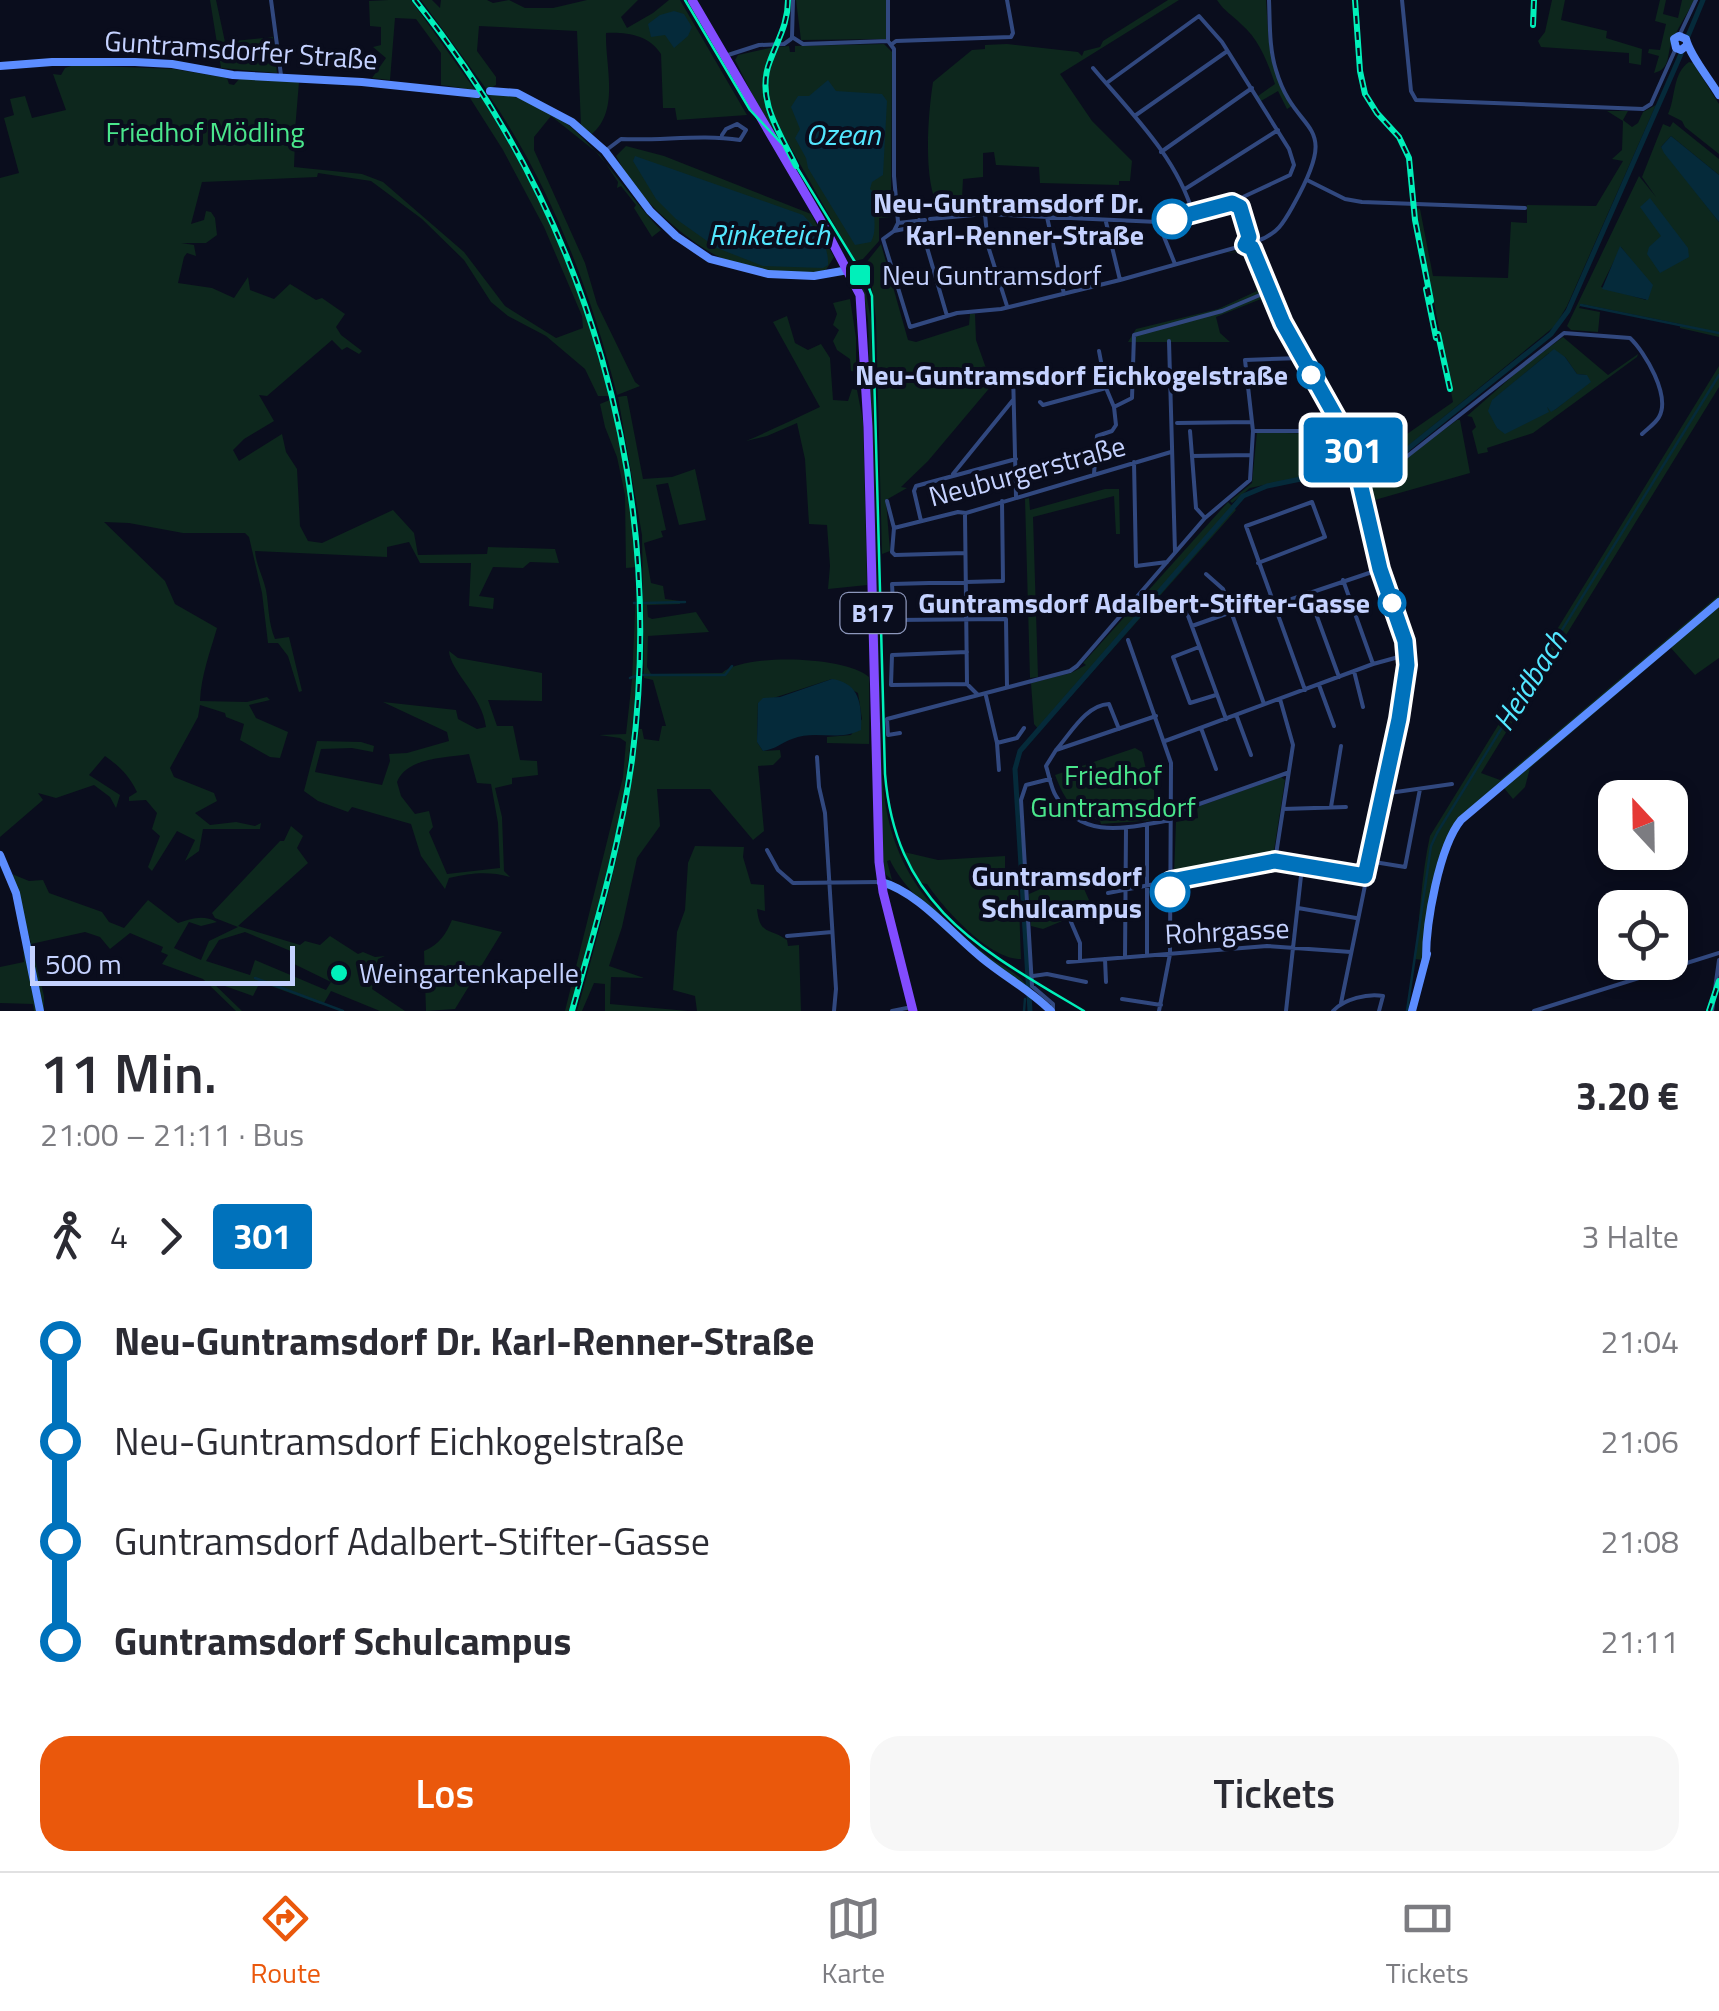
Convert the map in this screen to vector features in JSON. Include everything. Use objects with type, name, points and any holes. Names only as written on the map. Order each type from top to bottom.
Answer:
[{"type":"main road","name":"B17","points":[[692,0],[860,295],[864,320],[881,882],[913,1009]]},
{"type":"street","points":[[271,0],[281,78]]},
{"type":"street","points":[[724,56],[759,44],[784,44],[792,37],[793,0]]},
{"type":"street","points":[[888,0],[898,223],[894,232]]},
{"type":"street","points":[[792,37],[803,44],[1011,37],[1007,0]]},
{"type":"street","points":[[1252,248],[1278,230],[1315,164],[1313,132],[1277,75],[1269,0]]},
{"type":"street","points":[[1402,0],[1412,95],[1422,101],[1643,109],[1651,104],[1676,48],[1682,50],[1696,0]]},
{"type":"street","points":[[898,223],[984,214],[1158,222],[1237,204],[1243,197],[1294,171],[1292,156],[1278,130],[1228,51],[1199,16],[1108,82]]},
{"type":"street","points":[[1683,40],[1719,95]]},
{"type":"street","points":[[1136,115],[1228,51]]},
{"type":"street","name":"Guntramsdorfer Straße","points":[[0,66],[135,62],[477,94]]},
{"type":"street","points":[[1093,68],[1136,115],[1185,189],[1193,214]]},
{"type":"street","points":[[1160,152],[1252,88]]},
{"type":"street","points":[[490,91],[509,90],[572,122],[605,151],[650,211],[676,236],[710,258],[768,274],[814,276],[848,270]]},
{"type":"street","points":[[605,151],[621,138],[656,141],[722,135],[740,140],[746,130],[737,124],[722,135]]},
{"type":"street","points":[[1185,189],[1278,130]]},
{"type":"street","points":[[1307,180],[1344,200],[1525,208]]},
{"type":"street","points":[[1237,204],[1249,237],[1257,241]]},
{"type":"street","points":[[984,214],[988,246],[1008,307]]},
{"type":"street","points":[[1047,218],[1064,294]]},
{"type":"street","points":[[924,221],[884,239],[910,327],[947,316],[1064,294],[1245,245],[1252,248],[1268,292],[1356,461],[1380,569],[1407,655],[1399,719],[1341,1003]]},
{"type":"street","points":[[924,221],[947,316]]},
{"type":"street","points":[[1106,221],[1120,280]]},
{"type":"street","points":[[1158,222],[1175,266]]},
{"type":"street","points":[[1245,245],[1249,237]]},
{"type":"street","points":[[1114,407],[1132,398],[1131,345],[1138,332],[1222,312],[1268,292]]},
{"type":"street","points":[[1360,474],[1401,461],[1564,333],[1630,338],[1636,343],[1657,375],[1661,408],[1659,417],[1642,434]]},
{"type":"street","points":[[1169,341],[1175,552]]},
{"type":"street","points":[[1094,474],[1096,436],[1115,428],[1114,407],[1099,351]]},
{"type":"street","points":[[900,733],[888,735],[887,718],[1077,666],[1205,518],[1250,480],[1253,430],[1244,360],[1301,358]]},
{"type":"street","points":[[1013,372],[1016,497]]},
{"type":"street","points":[[1040,402],[1043,405],[1106,388]]},
{"type":"street","points":[[954,474],[1014,399]]},
{"type":"street","points":[[1253,430],[1317,431],[1337,420]]},
{"type":"street","points":[[1178,423],[1252,422]]},
{"type":"street","points":[[1190,431],[1196,510],[1205,518]]},
{"type":"street","name":"Neuburgerstraße","points":[[894,528],[966,513],[1171,452]]},
{"type":"street","points":[[1192,456],[1252,455]]},
{"type":"street","points":[[921,521],[916,486],[1016,459]]},
{"type":"street","points":[[1134,462],[1136,566],[1170,561]]},
{"type":"street","points":[[888,500],[895,555],[966,553]]},
{"type":"street","points":[[1002,501],[1003,582],[892,584],[894,620],[1006,619],[1007,687]]},
{"type":"street","points":[[1258,563],[1325,537],[1312,502],[1246,526],[1258,563],[1305,690]]},
{"type":"street","points":[[966,513],[967,684]]},
{"type":"street","points":[[1274,605],[1380,569]]},
{"type":"street","points":[[1206,574],[1223,589],[1264,705]]},
{"type":"street","points":[[1343,580],[1373,664]]},
{"type":"street","points":[[1308,592],[1339,677]]},
{"type":"street","points":[[1192,626],[1271,598]]},
{"type":"street","points":[[1412,1011],[1426,958],[1442,859],[1460,820],[1719,602]]},
{"type":"street","points":[[1178,606],[1187,613],[1226,719]]},
{"type":"street","points":[[1122,999],[1160,1008],[1170,954],[1171,771],[1165,741],[1128,640]]},
{"type":"street","points":[[1198,647],[1173,656],[1190,703],[1216,694]]},
{"type":"street","points":[[968,652],[892,654],[891,685],[967,684],[982,694],[997,743],[999,770]]},
{"type":"street","points":[[1165,741],[1407,655]]},
{"type":"street","points":[[1354,672],[1363,707]]},
{"type":"street","points":[[1319,685],[1334,726]]},
{"type":"street","points":[[1275,861],[1292,744],[1280,699]]},
{"type":"street","points":[[1119,729],[1109,704],[1091,708],[1046,766],[1055,795],[1076,818],[1107,830],[1171,817],[1287,773]]},
{"type":"street","points":[[1237,715],[1251,755]]},
{"type":"street","points":[[1056,750],[1156,716]]},
{"type":"street","points":[[997,743],[1017,738],[1024,728]]},
{"type":"street","points":[[1201,728],[1216,769]]},
{"type":"street","points":[[1332,807],[1341,746]]},
{"type":"street","points":[[817,757],[830,882],[834,1011]]},
{"type":"street","points":[[767,850],[788,880],[881,882],[903,891],[1051,1011],[1053,1004],[1032,988],[1021,800],[1026,785],[1050,779]]},
{"type":"street","points":[[1382,794],[1452,784]]},
{"type":"street","points":[[1368,862],[1405,867],[1420,789]]},
{"type":"street","points":[[1283,809],[1346,807]]},
{"type":"street","points":[[1147,824],[1147,955]]},
{"type":"street","points":[[1125,957],[1126,828]]},
{"type":"street","points":[[0,855],[14,885],[40,1011]]},
{"type":"street","points":[[1108,894],[1275,861],[1365,876]]},
{"type":"street","points":[[1286,1011],[1302,865]]},
{"type":"street","points":[[1298,908],[1356,918]]},
{"type":"street","points":[[1068,916],[1080,944],[1080,960]]},
{"type":"street","points":[[787,936],[832,932]]},
{"type":"street","name":"Rohrgasse","points":[[1068,962],[1293,947],[1350,952]]},
{"type":"street","points":[[1534,1011],[1719,956],[1712,1011]]},
{"type":"street","points":[[1105,960],[1106,982]]},
{"type":"street","points":[[1033,976],[1047,974],[1086,982]]},
{"type":"street","points":[[1033,994],[1040,1011]]},
{"type":"street","points":[[1333,1011],[1341,1003],[1377,994],[1384,996],[1379,1011]]},
{"type":"street","points":[[892,1011],[913,1009]]},
{"type":"green space","points":[[210,0],[216,0],[225,42],[273,37],[277,73],[221,68]]},
{"type":"green space","points":[[411,0],[475,90],[441,85],[441,53],[416,19],[395,18],[390,80],[372,78],[386,58],[373,47],[381,45],[381,27],[370,26],[369,1]]},
{"type":"green space","points":[[421,0],[432,0],[440,8],[441,0],[509,0],[525,8],[553,8],[587,0],[638,0],[621,17],[627,28],[669,0],[680,0],[747,115],[677,120],[675,108],[663,108],[661,54],[637,36],[606,33],[608,100],[601,124],[592,134],[581,125],[577,31],[479,26],[477,51],[496,77],[496,85],[487,90]]},
{"type":"green space","points":[[796,0],[886,0],[886,39],[801,40]]},
{"type":"green space","points":[[1168,0],[1179,0],[1060,74],[1092,121],[1132,161],[1130,181],[1119,181],[1119,185],[1040,183],[1039,167],[996,165],[994,152],[983,153],[983,177],[963,179],[962,198],[935,200],[928,158],[933,82],[972,50],[985,49],[985,45],[1078,52],[1082,56],[1084,51],[1100,47],[1103,41]]},
{"type":"green space","points":[[1217,0],[1266,0],[1274,68],[1292,106],[1287,109],[1278,91],[1261,101],[1258,96],[1275,84],[1266,60],[1253,37]]},
{"type":"green space","points":[[1552,0],[1565,0],[1561,20],[1607,31],[1606,38],[1642,49],[1641,65],[1629,63],[1629,53],[1541,47],[1538,41],[1545,32]]},
{"type":"green space","points":[[1660,0],[1666,0],[1663,14],[1678,18],[1682,0],[1694,0],[1673,39],[1664,68],[1654,73],[1659,56],[1648,53],[1649,49],[1660,50],[1666,24],[1655,21]]},
{"type":"green space","points":[[884,44],[892,52],[891,194],[884,194],[892,217],[879,218],[879,241],[863,259],[855,261],[775,120],[769,101],[769,74],[778,47],[789,46],[790,52],[795,52],[795,46]]},
{"type":"green space","points":[[774,47],[766,72],[765,95],[783,142],[770,130],[735,60],[738,55]]},
{"type":"green space","points":[[1689,62],[1719,104],[1719,154],[1682,121],[1668,114],[1677,79]]},
{"type":"green space","name":"Friedhof Mödling","points":[[74,65],[174,69],[227,78],[234,85],[240,78],[299,82],[295,130],[289,142],[295,141],[294,167],[362,174],[383,182],[464,252],[505,306],[556,338],[583,328],[582,316],[544,227],[470,98],[481,96],[541,203],[576,279],[611,396],[598,396],[585,369],[546,336],[491,302],[464,260],[422,219],[371,181],[318,173],[317,177],[202,182],[191,224],[204,220],[206,211],[211,212],[217,235],[206,243],[181,243],[194,245],[196,256],[187,253],[184,257],[178,283],[212,288],[234,298],[248,277],[250,290],[274,299],[290,284],[316,300],[322,298],[345,314],[336,327],[362,351],[359,354],[347,347],[342,350],[332,340],[267,396],[259,395],[274,421],[233,450],[239,461],[282,434],[286,452],[297,469],[300,526],[308,541],[322,543],[393,510],[414,533],[418,555],[487,554],[488,547],[555,549],[559,563],[493,567],[479,596],[494,598],[493,609],[469,606],[471,563],[420,563],[409,542],[387,547],[387,557],[255,551],[273,633],[275,639],[289,637],[302,691],[299,692],[288,656],[278,643],[268,643],[262,593],[245,533],[183,533],[104,522],[165,581],[175,604],[217,628],[200,701],[247,702],[267,697],[270,700],[249,705],[256,718],[288,732],[280,758],[270,757],[240,740],[244,724],[200,705],[198,717],[170,768],[174,777],[214,793],[217,801],[195,813],[210,825],[261,823],[260,829],[203,829],[199,851],[185,861],[195,840],[177,831],[152,871],[148,867],[160,836],[152,829],[157,813],[146,800],[129,801],[137,792],[134,786],[105,756],[89,775],[120,795],[116,808],[110,797],[94,785],[56,798],[38,793],[43,800],[0,837],[0,178],[19,173],[4,118],[14,115],[10,99],[25,96],[32,118],[66,110],[53,74],[61,75],[65,68]]},
{"type":"green space","points":[[488,94],[517,97],[543,108],[566,123],[594,151],[551,116],[534,137],[534,150],[585,263],[597,304],[640,386],[617,395],[566,238],[531,164]]},
{"type":"green space","points":[[1656,105],[1555,326],[1402,451],[1362,464],[1359,456],[1397,441],[1453,402],[1416,208],[1420,209],[1433,276],[1508,278],[1511,222],[1527,223],[1527,205],[1596,206],[1623,161],[1612,159],[1622,150],[1623,121],[1607,111],[1628,111],[1623,120],[1632,127],[1643,112]]},
{"type":"green space","points":[[1673,122],[1719,159],[1719,175],[1671,136],[1661,147],[1719,222],[1719,337],[1680,328],[1680,324],[1581,304],[1579,308],[1600,312],[1598,332],[1571,330],[1567,326],[1639,176],[1656,197],[1642,177],[1663,124],[1670,127]],"holes":[[[1621,247],[1645,278],[1646,300],[1601,287]]]},
{"type":"green space","name":"Rinketeich","points":[[626,146],[664,156],[811,214],[834,257],[824,273],[800,273],[761,270],[710,252],[674,226],[641,194],[616,156]]},
{"type":"green space","points":[[605,162],[661,230],[652,237],[634,208],[636,205],[621,186],[617,188],[618,182]]},
{"type":"green space","points":[[881,244],[908,340],[916,342],[969,325],[970,314],[975,314],[976,340],[992,385],[901,487],[907,488],[886,500],[890,551],[882,554],[876,319],[865,264]]},
{"type":"green space","points":[[1225,253],[1249,253],[1288,341],[1282,341],[1261,299],[1216,317],[1220,333],[1230,342],[1128,342],[1136,329],[1218,309],[1257,291],[1246,256]]},
{"type":"green space","points":[[852,270],[866,293],[871,320],[882,775],[891,831],[925,897],[961,934],[1027,986],[951,930],[913,893],[890,860],[887,861],[892,880],[883,872],[868,320],[864,295]]},
{"type":"green space","points":[[850,299],[856,372],[851,371],[850,359],[837,350],[833,341],[839,330],[833,325],[837,314],[833,303]]},
{"type":"green space","points":[[787,316],[795,343],[808,350],[821,344],[830,358],[833,400],[848,401],[852,389],[857,390],[863,421],[867,585],[828,589],[827,525],[809,524],[805,459],[797,423],[746,441],[820,407],[773,322]]},
{"type":"green space","points":[[1563,337],[1608,375],[1638,354],[1533,433],[1478,454],[1472,431],[1476,427],[1472,417],[1467,416]],"holes":[[[1549,353],[1565,357],[1577,374],[1586,375],[1590,381],[1556,409],[1551,411],[1546,406],[1548,412],[1497,428],[1493,400]]]},
{"type":"green space","points":[[1719,366],[1719,387],[1481,773],[1500,780],[1719,595],[1719,599],[1453,825],[1440,858],[1423,960],[1415,959],[1430,836]]},
{"type":"green space","points":[[627,396],[643,479],[672,477],[695,469],[706,520],[679,525],[668,483],[656,485],[666,530],[661,531],[663,537],[644,543],[651,583],[663,586],[665,599],[680,604],[647,605],[648,617],[696,612],[709,632],[648,636],[647,667],[651,674],[722,673],[751,662],[795,660],[839,665],[869,677],[869,744],[827,743],[827,737],[851,735],[862,719],[858,693],[832,679],[758,703],[757,742],[763,751],[780,750],[781,757],[773,765],[758,766],[764,831],[753,840],[710,789],[657,789],[660,826],[637,858],[609,966],[644,978],[611,977],[610,1004],[688,1011],[605,1011],[605,984],[594,983],[582,1011],[577,1011],[621,836],[639,729],[644,739],[659,741],[662,726],[666,726],[653,680],[644,678],[642,535],[618,397]]},
{"type":"green space","points":[[612,399],[634,520],[637,562],[638,604],[636,688],[627,772],[608,875],[569,1011],[565,1011],[623,777],[626,742],[599,735],[626,734],[632,680],[637,567],[626,568],[625,495],[600,404]]},
{"type":"green space","points":[[1457,420],[1470,473],[1371,501],[1366,477],[1400,463]]},
{"type":"green space","points":[[1257,432],[1318,434],[1325,446],[1342,437],[1356,465],[1250,488],[1232,503],[1252,483]]},
{"type":"green space","points":[[1105,489],[1119,489],[1120,534],[1116,534],[1114,496],[1033,517],[1038,677],[1030,678],[1025,499],[1029,498],[1030,510]]},
{"type":"green space","points":[[1228,502],[1236,510],[1040,731],[1034,724],[1031,683],[1086,665],[1083,663]]},
{"type":"green space","points":[[1719,604],[1719,658],[1695,675],[1671,648],[1530,768],[1525,787],[1513,799],[1504,788]]},
{"type":"green space","points":[[449,651],[458,658],[542,673],[542,701],[488,700],[497,726],[513,726],[520,760],[537,761],[538,775],[512,778],[512,784],[495,788],[502,817],[504,871],[510,877],[487,873],[457,876],[449,878],[445,889],[421,856],[411,824],[352,807],[348,812],[304,791],[317,741],[374,746],[373,752],[321,749],[315,772],[382,785],[389,754],[449,741],[447,732],[383,702],[456,710],[458,719],[477,729],[486,727],[479,704]],"holes":[[[469,754],[477,783],[491,784],[500,868],[447,874],[429,832],[433,827],[429,811],[415,814],[401,796],[397,782],[418,763]]]},
{"type":"green space","name":"Friedhof Guntramsdorf","points":[[1135,748],[1142,752],[1148,778],[1144,785],[1154,790],[1155,820],[1101,824],[1067,799],[1055,775]]},
{"type":"green space","points":[[1281,777],[1285,780],[1273,857],[1174,874],[1176,822],[1198,818],[1197,807]]},
{"type":"green space","points":[[291,826],[303,836],[297,848],[308,863],[238,926],[300,945],[305,941],[320,945],[330,936],[358,954],[385,956],[378,959],[372,989],[405,1011],[380,1011],[331,991],[320,1004],[260,982],[253,996],[211,981],[242,1011],[236,1011],[203,979],[162,964],[168,955],[161,952],[163,947],[130,933],[110,949],[100,937],[85,932],[31,944],[44,1011],[34,1011],[33,1004],[0,1003],[0,967],[24,962],[23,944],[31,943],[12,874],[29,881],[43,880],[49,893],[102,912],[109,922],[124,928],[148,900],[178,923],[197,918],[217,922],[201,926],[189,922],[174,948],[201,960],[209,941],[238,927],[212,913],[284,841]],"holes":[[[245,932],[293,952],[292,963],[331,982],[326,990],[255,960],[250,975],[206,961],[219,940]]]},
{"type":"green space","points":[[695,846],[744,847],[751,884],[764,885],[765,911],[757,909],[760,923],[787,940],[788,946],[799,945],[801,1011],[697,1011],[695,996],[673,990],[677,932],[685,910],[688,863]]},
{"type":"green space","points":[[904,852],[938,860],[1005,856],[1005,872],[1015,871],[1018,878],[1021,959],[996,951],[969,931],[927,884],[920,883]]},
{"type":"green space","points":[[1077,873],[1093,909],[1071,918],[1068,912],[1067,919],[1043,929],[1031,926],[1029,894]]},
{"type":"green space","points":[[452,920],[502,932],[455,1009],[426,1011],[424,951],[441,939]]},
{"type":"water","points":[[674,11],[684,14],[692,27],[674,48],[665,35],[651,37],[648,24]]},
{"type":"water","name":"Ozean","points":[[828,80],[836,91],[882,94],[887,101],[883,175],[872,182],[870,189],[877,196],[871,242],[855,245],[808,168],[795,138],[800,129],[791,107],[798,96],[809,96]]},
{"type":"water","points":[[1671,136],[1719,175],[1719,222],[1664,153],[1661,147]]},
{"type":"water","name":"Rinketeich","points":[[635,156],[803,215],[824,243],[828,265],[763,266],[717,248],[676,219],[656,199],[633,161]]},
{"type":"water","points":[[1650,198],[1688,248],[1689,257],[1660,273],[1647,254],[1661,236],[1640,207]]},
{"type":"water","points":[[1620,246],[1653,285],[1648,300],[1602,289]]},
{"type":"water","points":[[1554,349],[1577,374],[1587,375],[1591,382],[1556,409],[1551,412],[1547,407],[1549,412],[1505,434],[1488,411],[1492,400]]},
{"type":"water","points":[[832,679],[854,690],[861,712],[861,730],[843,735],[801,736],[763,751],[757,742],[758,703],[763,698],[780,697]]},
{"type":"waterway","points":[[1688,36],[1703,0]]},
{"type":"waterway","points":[[1030,1011],[1015,769],[1020,751],[1243,496],[1267,486],[1387,461],[1404,452],[1551,334],[1568,311],[1681,54]]},
{"type":"waterway","points":[[1581,305],[1719,333]]},
{"type":"waterway","name":"Heidbach","points":[[1407,1011],[1431,846],[1437,833],[1719,375]]},
{"type":"waterway","points":[[644,603],[685,602]]},
{"type":"waterway","points":[[643,675],[725,675],[732,666]]},
{"type":"waterway","points":[[630,678],[636,676]]},
{"type":"waterway","points":[[255,978],[343,1011]]},
{"type":"waterway","points":[[1024,1011],[1025,999]]},
{"type":"tram line","points":[[685,0],[750,110],[784,146],[872,296],[885,774],[892,820],[906,858],[925,891],[978,944],[1084,1011]]},
{"type":"railway","points":[[415,0],[475,83],[527,171],[569,262],[602,358],[624,455],[637,555],[640,657],[632,760],[614,855],[572,1011]]},
{"type":"railway","points":[[788,0],[765,89],[771,115],[796,166]]},
{"type":"railway","points":[[1355,0],[1365,94],[1399,137],[1409,158],[1415,220],[1431,301]]},
{"type":"railway","points":[[1533,25],[1534,0]]},
{"type":"railway","points":[[1426,289],[1436,338]]},
{"type":"railway","points":[[1438,334],[1450,389]]},
{"type":"railway","points":[[1709,1011],[1719,981]]},
{"type":"bus line","name":"301","points":[[1170,892],[1171,881],[1275,861],[1365,876],[1407,665],[1405,641],[1380,569],[1351,444],[1283,323],[1252,248],[1245,245],[1249,237],[1240,207],[1232,203],[1172,219]]},
{"type":"place","name":"Neu-Guntramsdorf Dr. Karl-Renner-Straße","points":[[1172,219]]},
{"type":"place","name":"Neu Guntramsdorf","points":[[860,275]]},
{"type":"place","name":"Neu-Guntramsdorf Eichkogelstraße","points":[[1311,375]]},
{"type":"place","name":"Guntramsdorf Adalbert-Stifter-Gasse","points":[[1392,603]]},
{"type":"place","name":"Guntramsdorf Schulcampus","points":[[1170,892]]},
{"type":"place","name":"Weingartenkapelle","points":[[339,973]]}]
